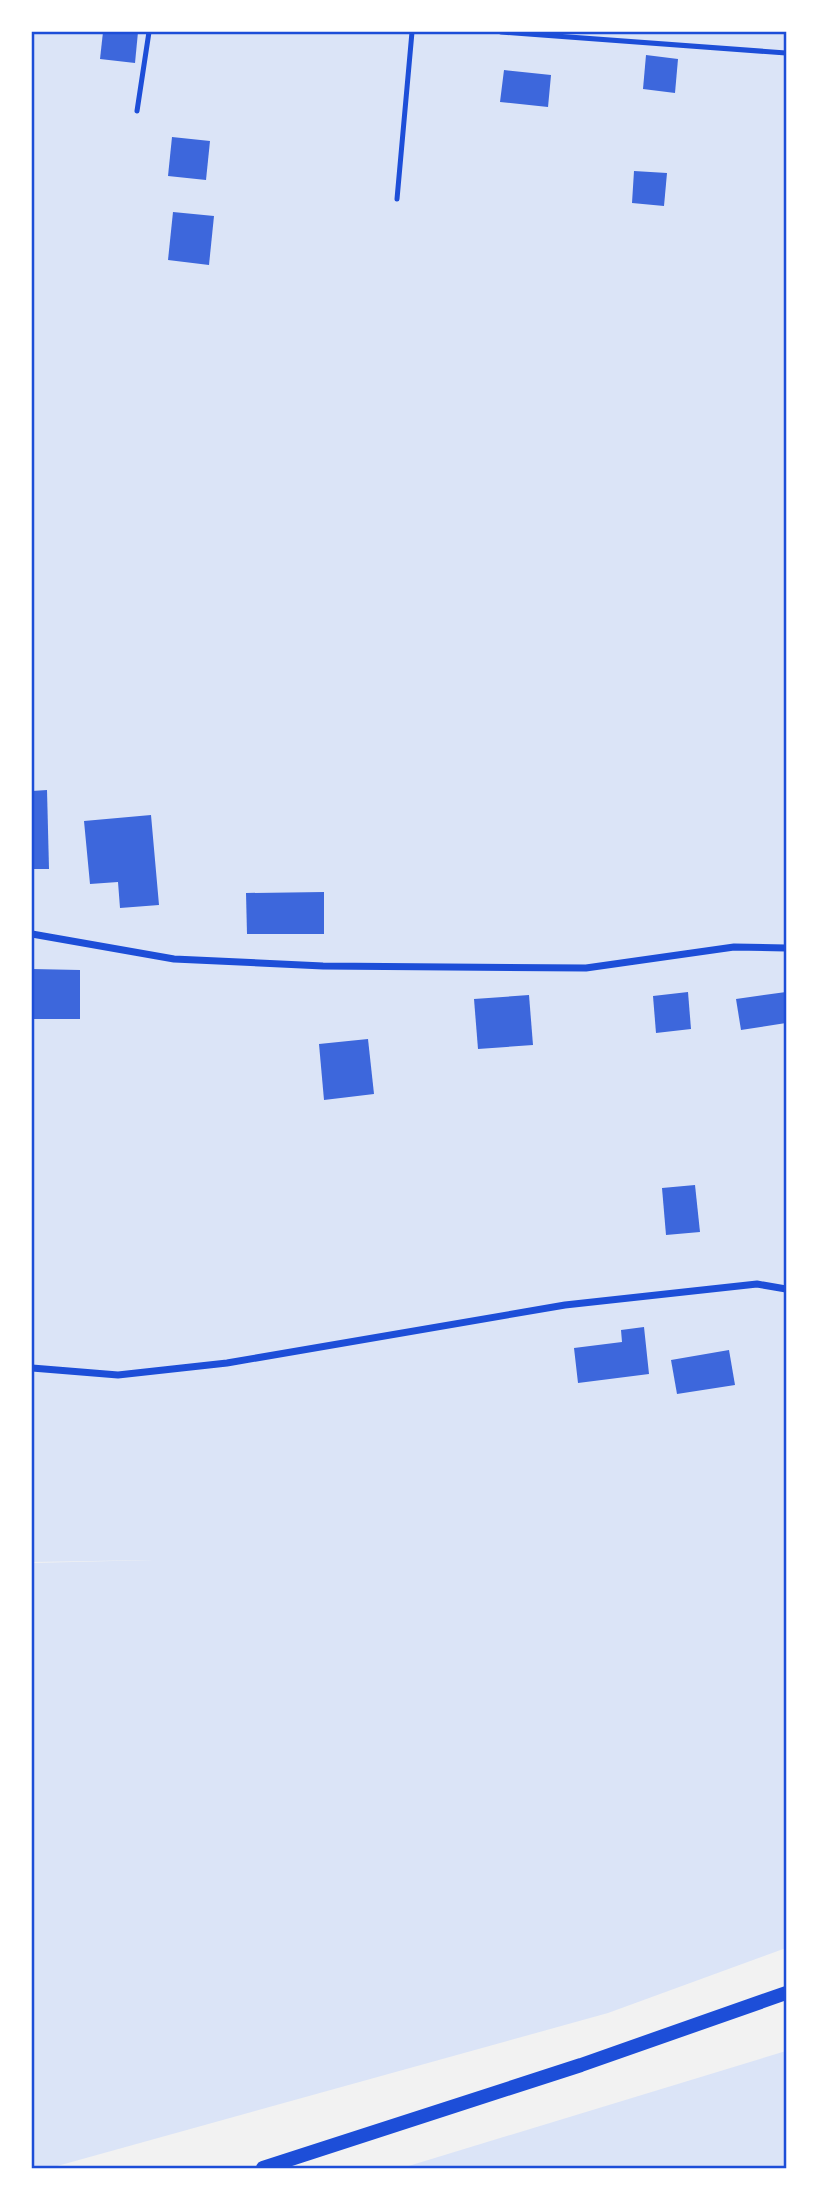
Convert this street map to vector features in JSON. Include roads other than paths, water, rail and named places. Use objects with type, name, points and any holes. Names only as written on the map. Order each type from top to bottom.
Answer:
[{"type":"main road","points":[[263,2168],[582,2065],[786,1993]]},
{"type":"street","points":[[32,934],[174,958],[323,966],[586,968],[734,947],[786,947]]},
{"type":"street","points":[[32,1368],[118,1375],[227,1363],[565,1305],[757,1284],[786,1289]]},
{"type":"lane","points":[[137,111],[149,32]]},
{"type":"lane","points":[[397,199],[412,32]]},
{"type":"lane","points":[[501,32],[786,53]]}]
